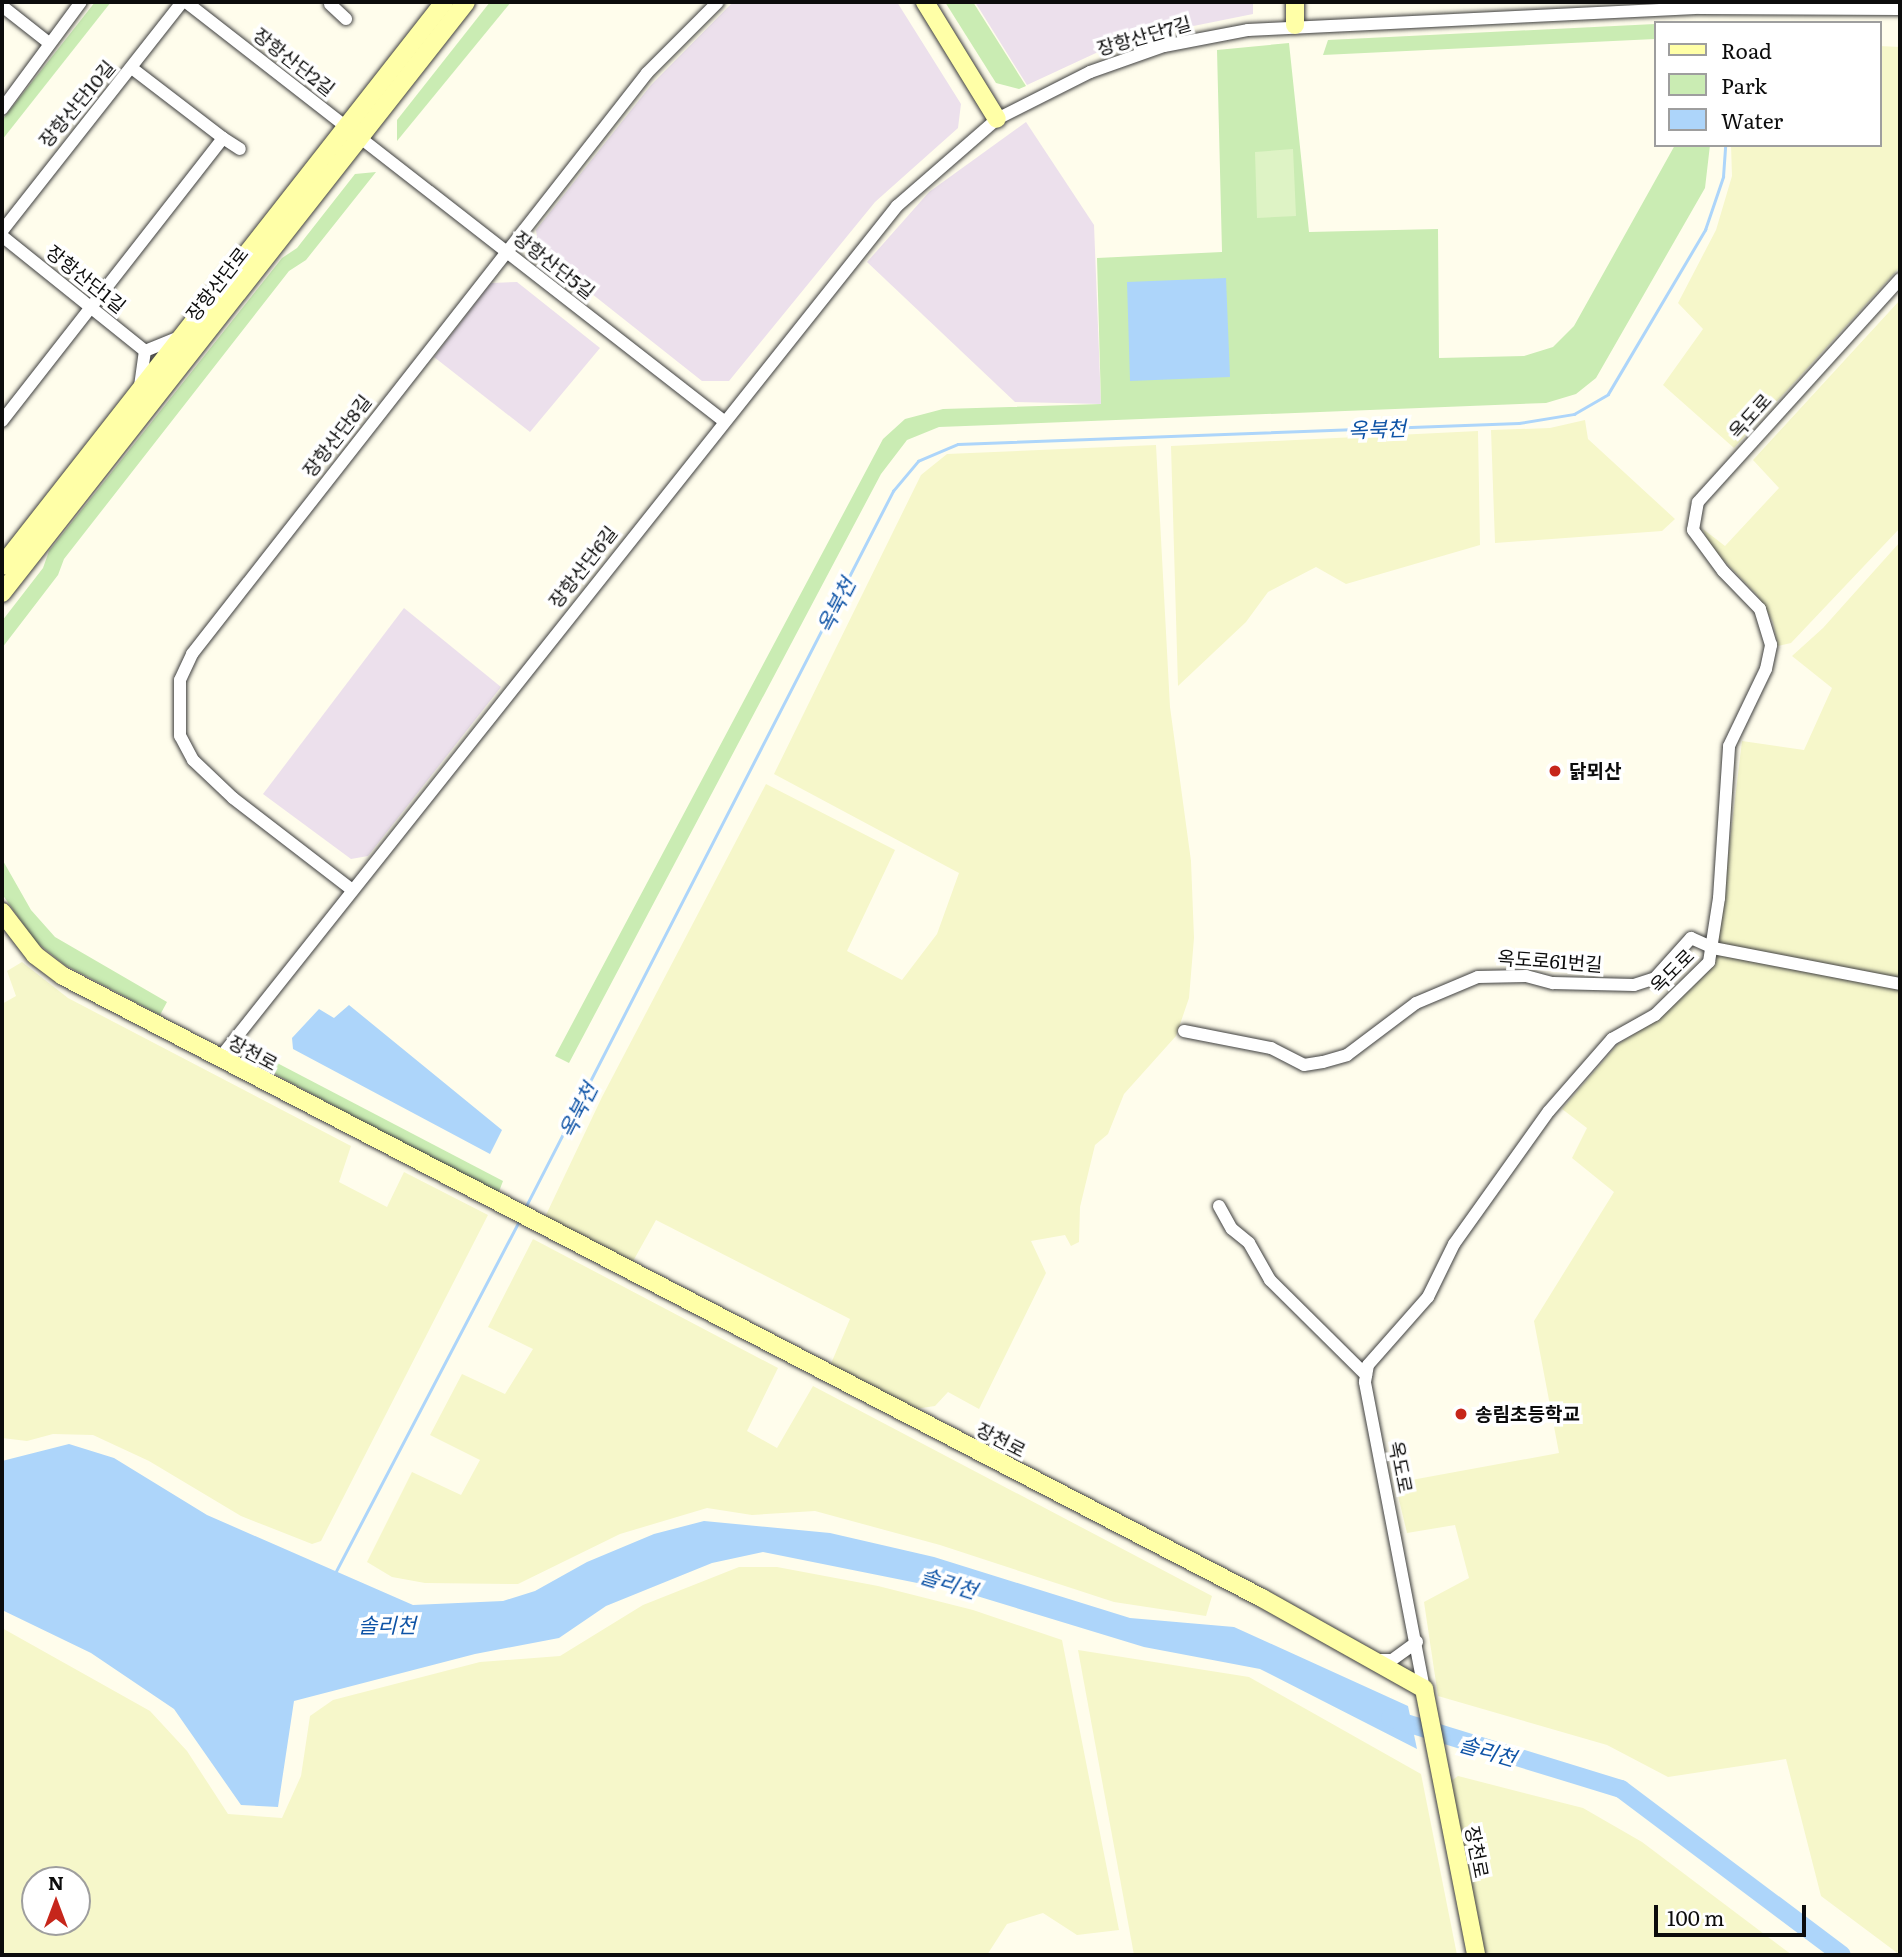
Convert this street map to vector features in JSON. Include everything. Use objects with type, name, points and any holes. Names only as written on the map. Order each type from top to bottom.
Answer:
[{"type":"main road","name":"장항산단로","points":[[2,593],[353,133],[444,2]]},
{"type":"main road","name":"장항산단로","points":[[2,566],[183,335],[466,2]]},
{"type":"main road","points":[[925,2],[997,119]]},
{"type":"main road","points":[[1295,2],[1296,24]]},
{"type":"main road","name":"장천로","points":[[2,912],[35,955],[63,976],[1374,1660],[1424,1689],[1476,1955]]},
{"type":"street","points":[[2,109],[81,2]]},
{"type":"street","name":"장항산단10길","points":[[2,234],[42,176],[133,69],[184,2]]},
{"type":"street","name":"장항산단2길","points":[[184,2],[353,133]]},
{"type":"street","points":[[329,2],[346,19]]},
{"type":"street","name":"장항산단8길","points":[[351,889],[233,798],[193,760],[180,736],[180,680],[191,654],[647,73],[718,2]]},
{"type":"street","points":[[2,6],[49,43]]},
{"type":"street","name":"장항산단7길","points":[[997,119],[1090,72],[1164,46],[1296,24],[1440,23],[1700,8],[1900,9]]},
{"type":"street","points":[[133,69],[240,149]]},
{"type":"street","name":"장항산단6길","points":[[219,1059],[351,889],[897,206],[997,119]]},
{"type":"street","name":"장항산단5길","points":[[353,133],[725,422]]},
{"type":"street","points":[[2,421],[223,138]]},
{"type":"street","name":"장항산단1길","points":[[2,234],[145,351]]},
{"type":"street","name":"옥도로","points":[[1424,1689],[1366,1375],[1367,1364],[1428,1297],[1454,1244],[1549,1111],[1612,1039],[1655,1015],[1709,962],[1713,948],[1729,746],[1766,669],[1771,645],[1759,609],[1723,571],[1693,530],[1698,502],[1900,279]]},
{"type":"street","points":[[139,390],[145,351],[183,335]]},
{"type":"street","name":"옥도로61번길","points":[[1184,1031],[1271,1048],[1304,1065],[1347,1055],[1416,1003],[1478,977],[1526,976],[1553,983],[1634,985],[1655,978],[1691,938],[1713,948]]},
{"type":"street","points":[[1713,948],[1900,984]]},
{"type":"street","points":[[1219,1206],[1232,1228],[1249,1243],[1270,1280],[1366,1375]]},
{"type":"street","points":[[1374,1660],[1392,1660],[1416,1642]]},
{"type":"shaded area","points":[[733,2],[897,2],[961,104],[958,128],[875,202],[729,381],[702,381],[539,252],[536,230],[651,85]]},
{"type":"shaded area","points":[[975,2],[1253,2],[1253,14],[1124,40],[1027,85]]},
{"type":"shaded area","points":[[1026,122],[1094,225],[1101,404],[1015,402],[867,262],[929,192]]},
{"type":"shaded area","points":[[517,282],[600,348],[530,432],[434,357],[491,283]]},
{"type":"shaded area","points":[[404,608],[501,687],[368,856],[351,859],[263,794]]},
{"type":"green space","points":[[95,2],[111,2],[2,140],[2,120]]},
{"type":"green space","points":[[490,2],[511,2],[397,141],[397,120]]},
{"type":"green space","points":[[945,2],[973,2],[1026,86],[1019,89],[996,83]]},
{"type":"green space","points":[[1654,24],[1654,39],[1323,55],[1328,40]]},
{"type":"green space","points":[[1289,43],[1309,232],[1438,229],[1439,358],[1524,356],[1553,347],[1574,326],[1674,147],[1710,147],[1705,188],[1596,378],[1576,394],[1546,403],[939,427],[907,440],[881,474],[569,1063],[555,1056],[883,439],[905,419],[943,409],[1101,404],[1097,258],[1222,252],[1217,50]]},
{"type":"green space","points":[[1881,46],[1900,47],[1900,267],[1734,448],[1663,385],[1703,329],[1678,303],[1716,230],[1732,176],[1731,147],[1881,147]]},
{"type":"green space","points":[[1293,149],[1296,216],[1257,218],[1255,152]]},
{"type":"green space","points":[[376,172],[306,260],[289,271],[64,559],[58,575],[2,648],[2,621],[43,568],[49,551],[282,258],[297,248],[355,174]]},
{"type":"green space","points":[[1900,300],[1900,528],[1791,643],[1778,646],[1773,622],[1758,596],[1710,546],[1703,529],[1725,546],[1779,488],[1753,460]]},
{"type":"green space","points":[[1585,420],[1588,439],[1675,519],[1662,531],[1495,543],[1491,430],[1550,428]]},
{"type":"green space","points":[[1478,431],[1480,545],[1346,584],[1316,567],[1268,592],[1246,622],[1178,686],[1171,446]]},
{"type":"green space","points":[[1156,445],[1170,707],[1191,861],[1194,938],[1189,998],[1176,1036],[1124,1094],[1108,1134],[1095,1145],[1080,1207],[1079,1242],[1071,1246],[1065,1235],[1031,1241],[1046,1273],[979,1409],[948,1392],[935,1406],[915,1409],[830,1366],[850,1319],[656,1220],[632,1263],[545,1217],[602,1097],[766,784],[895,850],[847,951],[902,980],[937,934],[959,873],[774,774],[921,475],[947,454]]},
{"type":"green space","points":[[1900,542],[1900,1955],[1821,1896],[1786,1759],[1668,1777],[1607,1745],[1438,1696],[1424,1602],[1469,1578],[1455,1525],[1407,1533],[1395,1483],[1559,1453],[1534,1321],[1614,1192],[1572,1158],[1587,1128],[1562,1109],[1617,1045],[1660,1018],[1715,965],[1742,741],[1804,750],[1832,688],[1792,656],[1823,628]]},
{"type":"green space","points":[[2,859],[31,910],[55,937],[167,1002],[160,1015],[65,965],[36,942],[2,894]]},
{"type":"green space","points":[[22,962],[68,998],[351,1146],[339,1182],[387,1207],[404,1172],[488,1215],[321,1541],[312,1544],[241,1516],[149,1461],[93,1435],[53,1434],[27,1441],[2,1438],[2,1004],[16,996],[7,971]]},
{"type":"green space","points":[[258,1053],[503,1181],[498,1194],[260,1066]]},
{"type":"green space","points":[[533,1239],[778,1368],[747,1431],[777,1448],[813,1386],[1212,1596],[1206,1616],[1114,1602],[940,1545],[815,1511],[752,1515],[707,1508],[620,1534],[518,1584],[425,1583],[392,1577],[367,1562],[412,1472],[461,1495],[480,1460],[430,1435],[462,1374],[505,1394],[533,1349],[488,1327]]},
{"type":"green space","points":[[739,1567],[777,1567],[878,1586],[973,1610],[1062,1640],[1119,1930],[1077,1935],[1043,1913],[1007,1924],[987,1955],[2,1955],[2,1628],[150,1711],[187,1751],[228,1814],[282,1818],[301,1776],[310,1716],[333,1700],[480,1662],[560,1656],[643,1605]]},
{"type":"green space","points":[[1078,1650],[1249,1677],[1421,1774],[1457,1955],[1134,1955]]},
{"type":"green space","points":[[1458,1776],[1583,1808],[1642,1842],[1792,1955],[1483,1955],[1451,1781]]},
{"type":"water","points":[[1226,278],[1230,377],[1130,381],[1127,282]]},
{"type":"water","points":[[349,1005],[502,1130],[490,1154],[293,1049],[292,1038],[319,1009],[334,1018]]},
{"type":"water","points":[[69,1444],[114,1458],[207,1515],[413,1605],[503,1601],[535,1591],[587,1562],[654,1534],[704,1521],[830,1533],[934,1557],[1130,1618],[1234,1627],[1408,1706],[1417,1749],[1260,1669],[1144,1647],[967,1593],[763,1552],[712,1563],[606,1606],[559,1638],[475,1654],[294,1701],[278,1807],[241,1805],[174,1709],[91,1653],[2,1610],[2,1461]]},
{"type":"waterway","name":"옥북천","points":[[525,1208],[893,491],[918,461],[958,444],[1519,423],[1574,414],[1608,394],[1705,230],[1723,177],[1725,147]]},
{"type":"waterway","name":"옥북천","points":[[334,1575],[519,1221]]},
{"type":"waterway","name":"솔리천","points":[[1390,1718],[1621,1789],[1842,1955]]},
{"type":"place","name":"닭뫼산","points":[[1555,771]]},
{"type":"place","name":"송림초등학교","points":[[1461,1414]]}]
